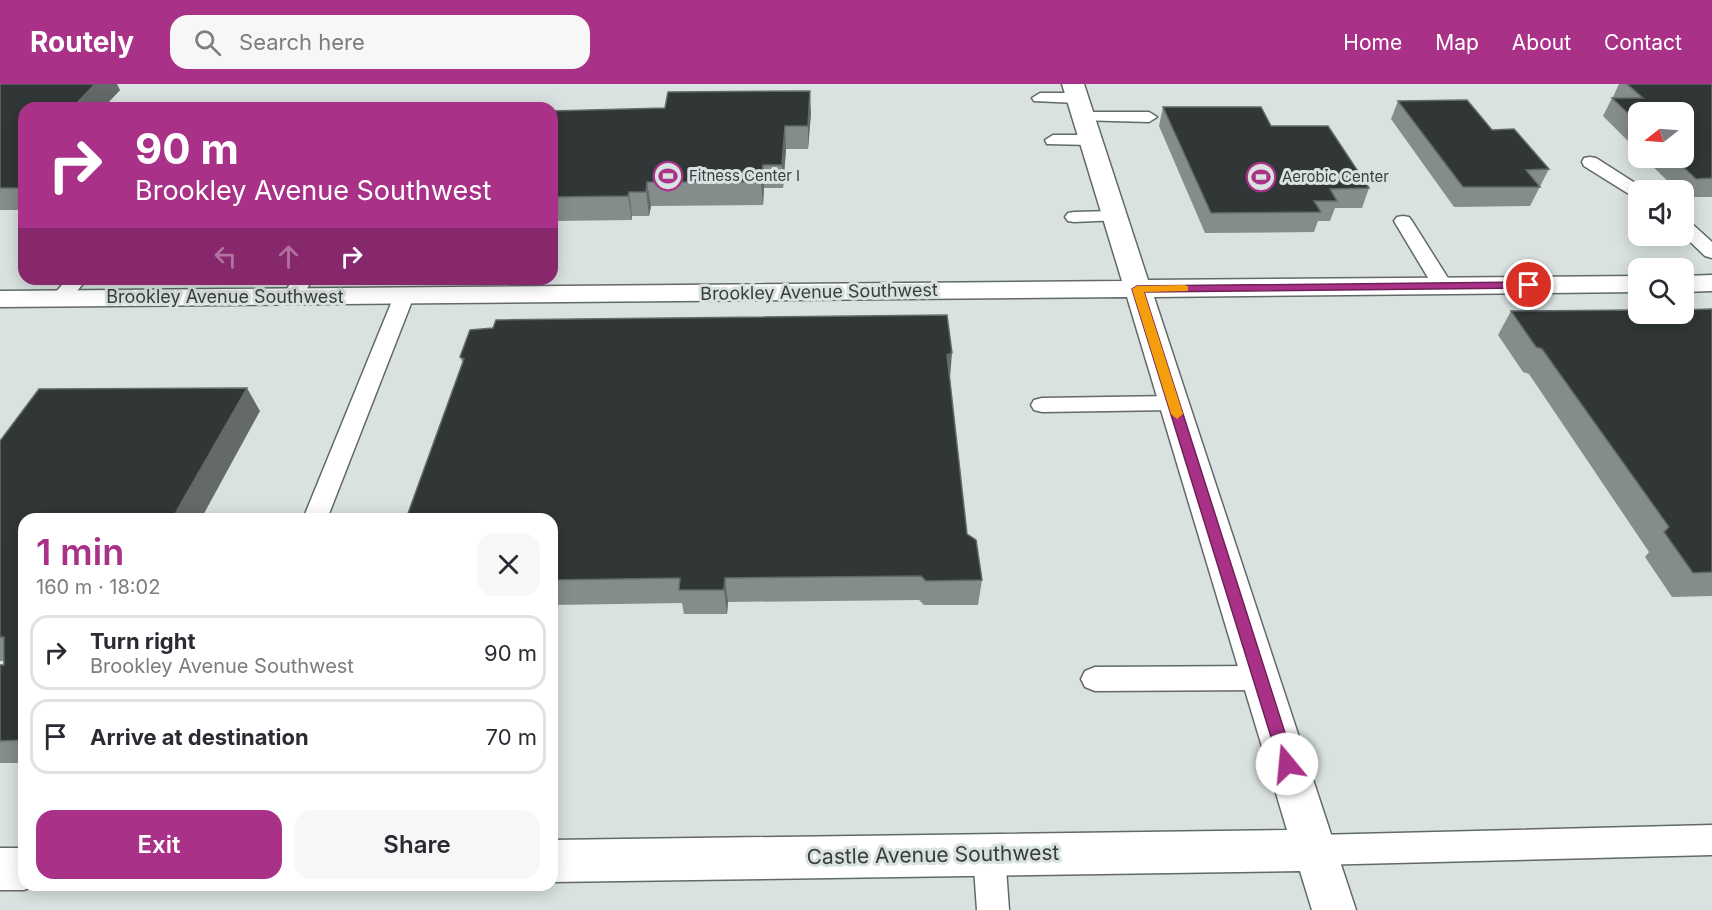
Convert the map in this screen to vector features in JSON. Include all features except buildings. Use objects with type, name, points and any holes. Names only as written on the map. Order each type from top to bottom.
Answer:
[{"type":"street","points":[[1078,100],[1334,910]]},
{"type":"street","name":"Brookley Avenue Southwest","points":[[0,299],[69,289],[298,288],[404,296],[1628,284]]},
{"type":"street","points":[[1694,284],[1712,284]]},
{"type":"street","name":"Castle Avenue Southwest","points":[[558,861],[1315,850]]},
{"type":"street","points":[[0,869],[18,869]]},
{"type":"lane","points":[[1040,98],[1078,100],[1149,117]]},
{"type":"lane","points":[[1053,140],[1090,141]]},
{"type":"lane","points":[[1590,162],[1628,186]]},
{"type":"lane","points":[[1074,217],[1114,216]]},
{"type":"lane","points":[[1403,221],[1443,286]]},
{"type":"lane","points":[[1694,235],[1712,252]]},
{"type":"lane","points":[[317,513],[404,296]]},
{"type":"lane","points":[[1042,405],[1173,403]]},
{"type":"lane","points":[[1095,679],[1260,678]]},
{"type":"lane","points":[[1315,850],[1712,840]]},
{"type":"lane","points":[[989,854],[993,910]]},
{"type":"slow traffic","points":[[1177,414],[1137,289],[1184,288]]},
{"type":"place","name":"Fitness Center I","points":[[668,176]]},
{"type":"place","name":"Aerobic Center","points":[[1261,177]]},
{"type":"route","points":[[1287,764],[1137,289],[1529,285]]}]
